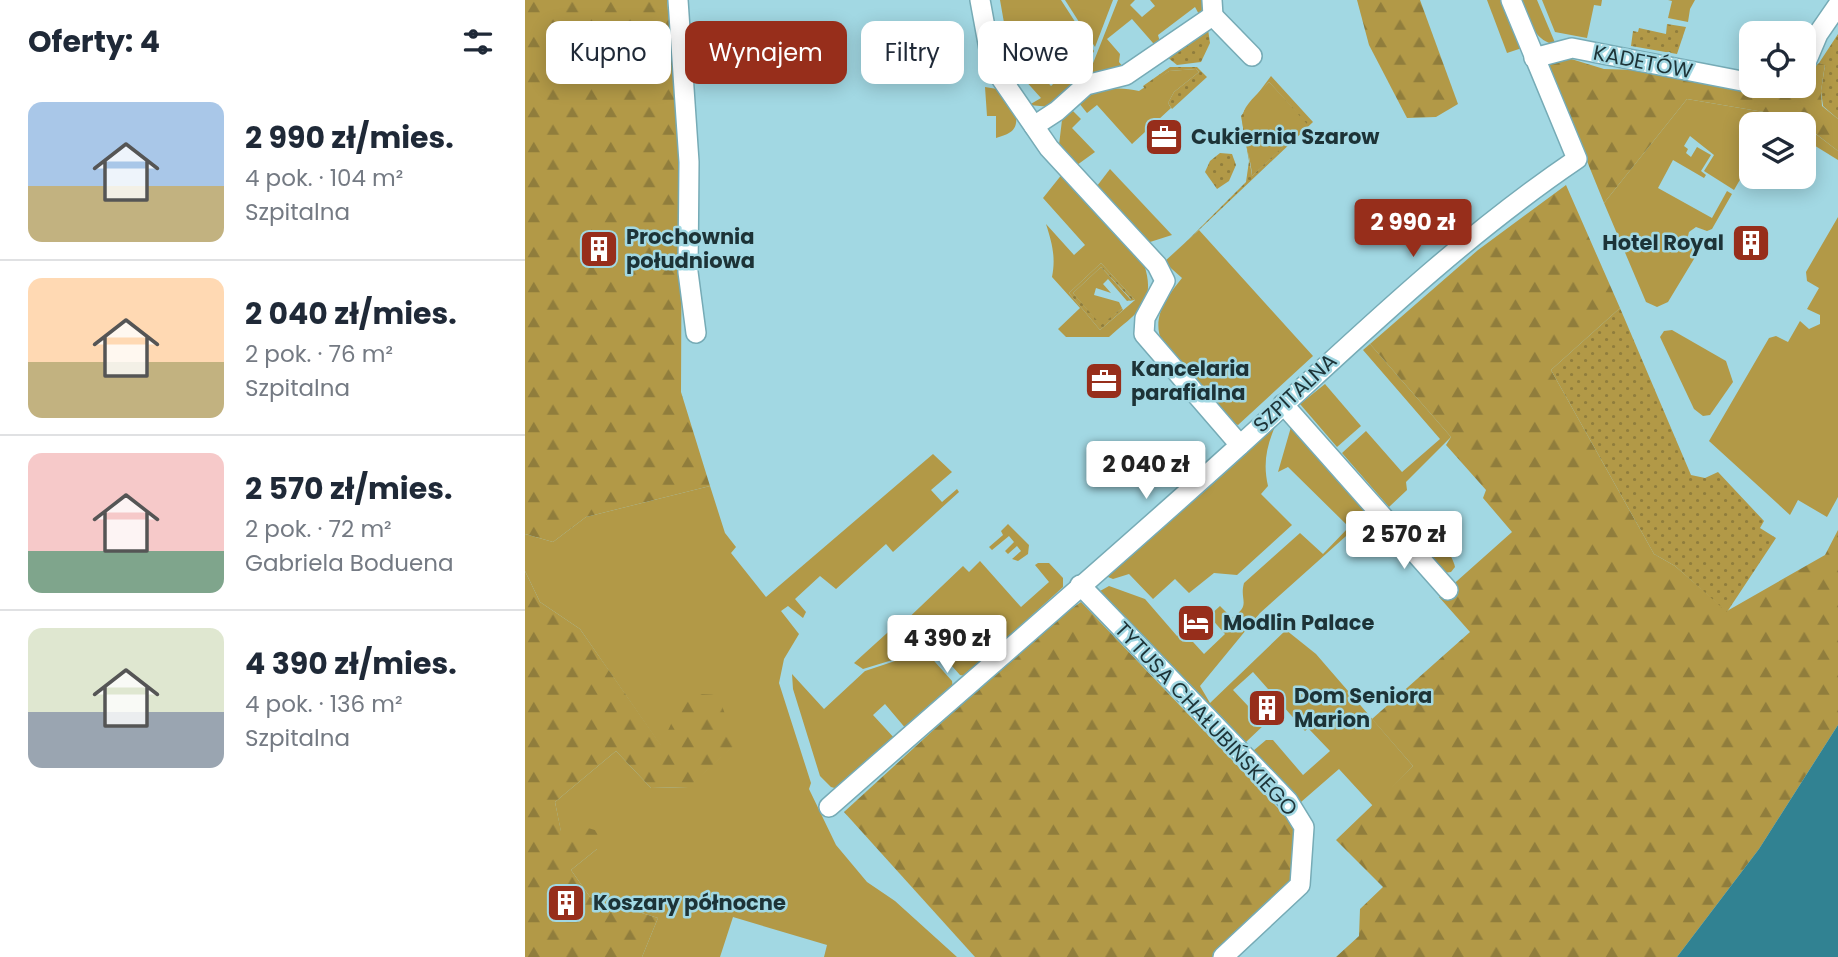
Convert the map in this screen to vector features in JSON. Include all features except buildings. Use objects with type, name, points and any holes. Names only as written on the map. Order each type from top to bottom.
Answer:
[{"type":"street","points":[[678,0],[689,162],[688,271],[697,333]]},
{"type":"street","points":[[980,0],[992,65],[1056,155],[1157,264],[1165,281],[1145,318],[1144,334],[1240,445]]},
{"type":"street","name":"SZPITALNA","points":[[829,807],[1240,445],[1439,262],[1525,195],[1577,159],[1511,0]]},
{"type":"street","points":[[1816,39],[1838,5]]},
{"type":"street","points":[[1034,126],[1057,111],[1086,85],[1126,75],[1213,8],[1252,56]]},
{"type":"street","name":"KADETÓW","points":[[1534,58],[1572,48],[1739,80]]},
{"type":"street","points":[[1283,404],[1448,590]]},
{"type":"street","name":"TYTUSA CHAŁUBIŃSKIEGO","points":[[1080,585],[1288,801],[1304,827],[1300,885],[1223,957]]},
{"type":"green space","points":[[525,0],[667,0],[669,21],[546,21],[546,84],[671,84],[671,42],[682,159],[681,392],[710,486],[586,517],[553,542],[525,534]]},
{"type":"green space","points":[[1000,0],[1061,0],[1075,21],[1004,21]]},
{"type":"green space","points":[[1065,0],[1113,0],[1095,47],[1093,21],[1078,21]]},
{"type":"green space","points":[[1118,0],[1135,0],[1130,5],[1142,17],[1155,6],[1150,0],[1206,0],[1201,18],[1195,7],[1158,35],[1161,46],[1153,43],[1132,19],[1107,39],[1120,54],[1119,62],[1123,67],[1093,78],[1093,63]]},
{"type":"green space","points":[[1357,0],[1420,0],[1458,104],[1436,117],[1407,118],[1369,45]]},
{"type":"green space","points":[[1487,0],[1503,0],[1522,48],[1507,53]]},
{"type":"green space","points":[[1521,0],[1537,0],[1556,45],[1548,43],[1537,34]]},
{"type":"green space","points":[[1542,0],[1602,0],[1601,6],[1594,5],[1587,38],[1555,32]]},
{"type":"green space","points":[[1668,0],[1695,0],[1688,22],[1668,18],[1672,1]]},
{"type":"green space","points":[[1667,24],[1686,27],[1677,54],[1631,46],[1633,31],[1638,32],[1639,28],[1666,34]]},
{"type":"green space","points":[[1208,29],[1210,43],[1201,62],[1177,65],[1167,57]]},
{"type":"green space","points":[[1838,34],[1838,119],[1823,106],[1821,91],[1825,65],[1819,63]]},
{"type":"green space","points":[[1568,58],[1604,69],[1636,70],[1739,87],[1739,98],[1816,98],[1816,65],[1825,64],[1822,106],[1838,119],[1838,151],[1816,134],[1816,112],[1764,112],[1687,99],[1604,203],[1550,70],[1549,60]]},
{"type":"green space","points":[[1170,67],[1197,67],[1207,77],[1172,109],[1168,103],[1174,92],[1199,72],[1196,69],[1169,71],[1145,89],[1143,86]]},
{"type":"green space","points":[[1196,69],[1199,72],[1174,92],[1168,103],[1171,108],[1132,144],[1097,105],[1087,113],[1079,103],[1092,94],[1107,90],[1139,91],[1169,71]]},
{"type":"green space","points":[[1271,76],[1313,122],[1183,245],[1246,182],[1249,161],[1241,116],[1244,112],[1252,176],[1307,124],[1269,82],[1250,104]]},
{"type":"green space","points":[[1269,82],[1308,124],[1252,176],[1244,133],[1244,111]]},
{"type":"green space","points":[[1028,84],[1078,86],[1051,107],[1029,105],[1041,98]]},
{"type":"green space","points":[[985,87],[997,89],[1016,116],[1016,125],[1012,131],[996,138],[996,116],[987,116]]},
{"type":"green space","points":[[1687,99],[1764,112],[1739,112],[1739,181],[1734,190],[1704,171],[1714,155],[1690,136],[1684,146],[1688,149],[1686,153],[1691,157],[1697,147],[1711,155],[1701,171],[1706,175],[1704,178],[1673,160],[1658,188],[1712,218],[1727,191],[1732,194],[1712,229],[1707,231],[1696,227],[1689,232],[1687,240],[1697,254],[1668,302],[1657,307],[1646,302],[1604,203]]},
{"type":"green space","points":[[1072,110],[1081,119],[1072,128],[1095,152],[1077,165],[1059,145],[1062,120]]},
{"type":"green space","points":[[1816,134],[1838,151],[1838,160],[1816,146]]},
{"type":"green space","points":[[1220,153],[1232,154],[1236,165],[1229,181],[1217,189],[1205,172],[1210,161]]},
{"type":"green space","points":[[1110,169],[1172,235],[1150,242],[1097,186]]},
{"type":"green space","points":[[1063,173],[1144,264],[1148,289],[1146,298],[1136,313],[1109,337],[1066,337],[1058,329],[1080,308],[1052,277],[1053,250],[1046,224],[1074,255],[1085,245],[1043,198]],"holes":[[[1101,263],[1135,300],[1100,330],[1069,293]]]},
{"type":"green space","points":[[1566,185],[1620,308],[1551,370],[1654,554],[1675,566],[1727,611],[1825,555],[1838,530],[1838,725],[1759,849],[1677,957],[1336,957],[1359,936],[1360,909],[1383,887],[1336,840],[1413,766],[1372,719],[1470,632],[1439,597],[1512,532],[1483,498],[1486,490],[1446,445],[1451,437],[1370,344],[1478,250]]},
{"type":"green space","points":[[1838,217],[1838,497],[1827,517],[1798,500],[1790,515],[1709,441],[1769,338],[1776,336],[1788,342],[1800,321],[1809,329],[1820,324],[1820,315],[1807,309],[1819,288],[1807,281],[1806,272]]},
{"type":"green space","points":[[1199,230],[1313,356],[1238,425],[1225,419],[1162,342],[1159,333],[1162,308],[1182,278],[1164,262]]},
{"type":"green space","points":[[1101,263],[1135,300],[1129,301],[1131,299],[1101,267],[1073,293],[1101,325],[1122,308],[1123,310],[1100,330],[1069,293]]},
{"type":"green space","points":[[1101,267],[1131,300],[1127,301],[1108,279],[1103,284],[1111,293],[1096,288],[1094,295],[1119,302],[1122,308],[1101,326],[1073,293]]},
{"type":"green space","points":[[1620,308],[1691,475],[1705,478],[1718,472],[1764,521],[1760,528],[1776,538],[1727,612],[1675,566],[1654,554],[1551,370]]},
{"type":"green space","points":[[1672,330],[1726,361],[1733,382],[1710,415],[1703,416],[1694,409],[1660,337],[1664,331]]},
{"type":"green space","points":[[1370,344],[1451,437],[1406,482],[1407,490],[1389,507],[1342,453],[1366,431],[1402,472],[1440,439],[1363,350]]},
{"type":"green space","points":[[1325,384],[1361,426],[1337,447],[1300,404]]},
{"type":"green space","points":[[1279,417],[1267,451],[1268,486],[1261,494],[1292,525],[1237,575],[1214,573],[1189,593],[1175,579],[1153,599],[1129,574],[1113,579],[1108,577],[1107,573]]},
{"type":"green space","points":[[1291,427],[1393,541],[1376,533],[1364,520],[1260,613],[1200,686],[1210,703],[1286,630],[1316,654],[1413,766],[1373,806],[1339,769],[1301,802],[1253,751],[1266,740],[1273,740],[1303,775],[1330,751],[1308,728],[1305,731],[1253,672],[1233,690],[1265,724],[1246,742],[1100,591],[1109,586],[1145,599],[1177,636],[1183,631],[1204,654],[1225,634],[1209,616],[1220,606],[1232,618],[1238,613],[1243,606],[1244,583],[1300,533],[1323,554],[1349,527],[1288,467],[1278,472]]},
{"type":"green space","points":[[933,454],[952,472],[931,490],[942,502],[957,489],[959,492],[893,552],[886,544],[836,589],[820,576],[795,599],[806,612],[803,618],[788,606],[781,611],[799,634],[784,659],[779,683],[811,783],[809,789],[836,845],[867,882],[895,901],[957,957],[824,957],[827,945],[733,917],[720,957],[642,957],[658,918],[590,897],[571,870],[597,849],[561,832],[555,802],[616,751],[651,788],[688,787],[735,744],[661,746],[580,629],[540,602],[525,571],[525,534],[553,542],[586,517],[710,486],[725,533],[736,547],[731,553],[766,597]]},
{"type":"green space","points":[[1008,524],[1029,545],[1028,554],[1018,561],[1012,559],[1021,551],[1017,546],[1008,554],[1005,551],[1014,542],[1009,536],[992,550],[989,547],[1003,535],[1001,531]]},
{"type":"green space","points":[[1421,529],[1432,534],[1447,550],[1455,567],[1451,572],[1444,573],[1414,539]]},
{"type":"green space","points":[[980,561],[1021,607],[1049,582],[1035,565],[1038,563],[1049,563],[1063,578],[1063,587],[965,676],[960,675],[943,656],[944,647],[953,636],[948,629],[932,639],[923,634],[899,658],[863,669],[854,663],[897,624],[899,627],[963,566],[969,572]]},
{"type":"green space","points":[[525,571],[540,602],[580,629],[661,745],[686,693],[718,695],[736,744],[689,787],[651,788],[616,751],[555,802],[561,831],[575,824],[598,831],[597,849],[571,870],[590,897],[658,918],[642,957],[525,957]]},
{"type":"green space","points":[[1081,602],[1296,827],[1290,889],[1213,957],[975,957],[844,812],[1048,625]]},
{"type":"green space","points":[[919,644],[952,681],[953,689],[907,730],[885,704],[873,715],[896,740],[838,789],[831,787],[820,776],[793,689],[792,674],[824,709],[865,671],[901,659]]},
{"type":"water","points":[[1838,725],[1838,957],[1677,957],[1759,849]]},
{"type":"place","name":"Cukiernia Szarow","points":[[1164,137]]},
{"type":"place","name":"Hotel Royal","points":[[1751,243]]},
{"type":"place","name":"Prochownia południowa","points":[[599,249]]},
{"type":"place","name":"Kancelaria parafialna","points":[[1104,381]]},
{"type":"place","name":"Modlin Palace","points":[[1196,623]]},
{"type":"place","name":"Dom Seniora Marion","points":[[1267,708]]},
{"type":"place","name":"Koszary północne","points":[[566,903]]}]
